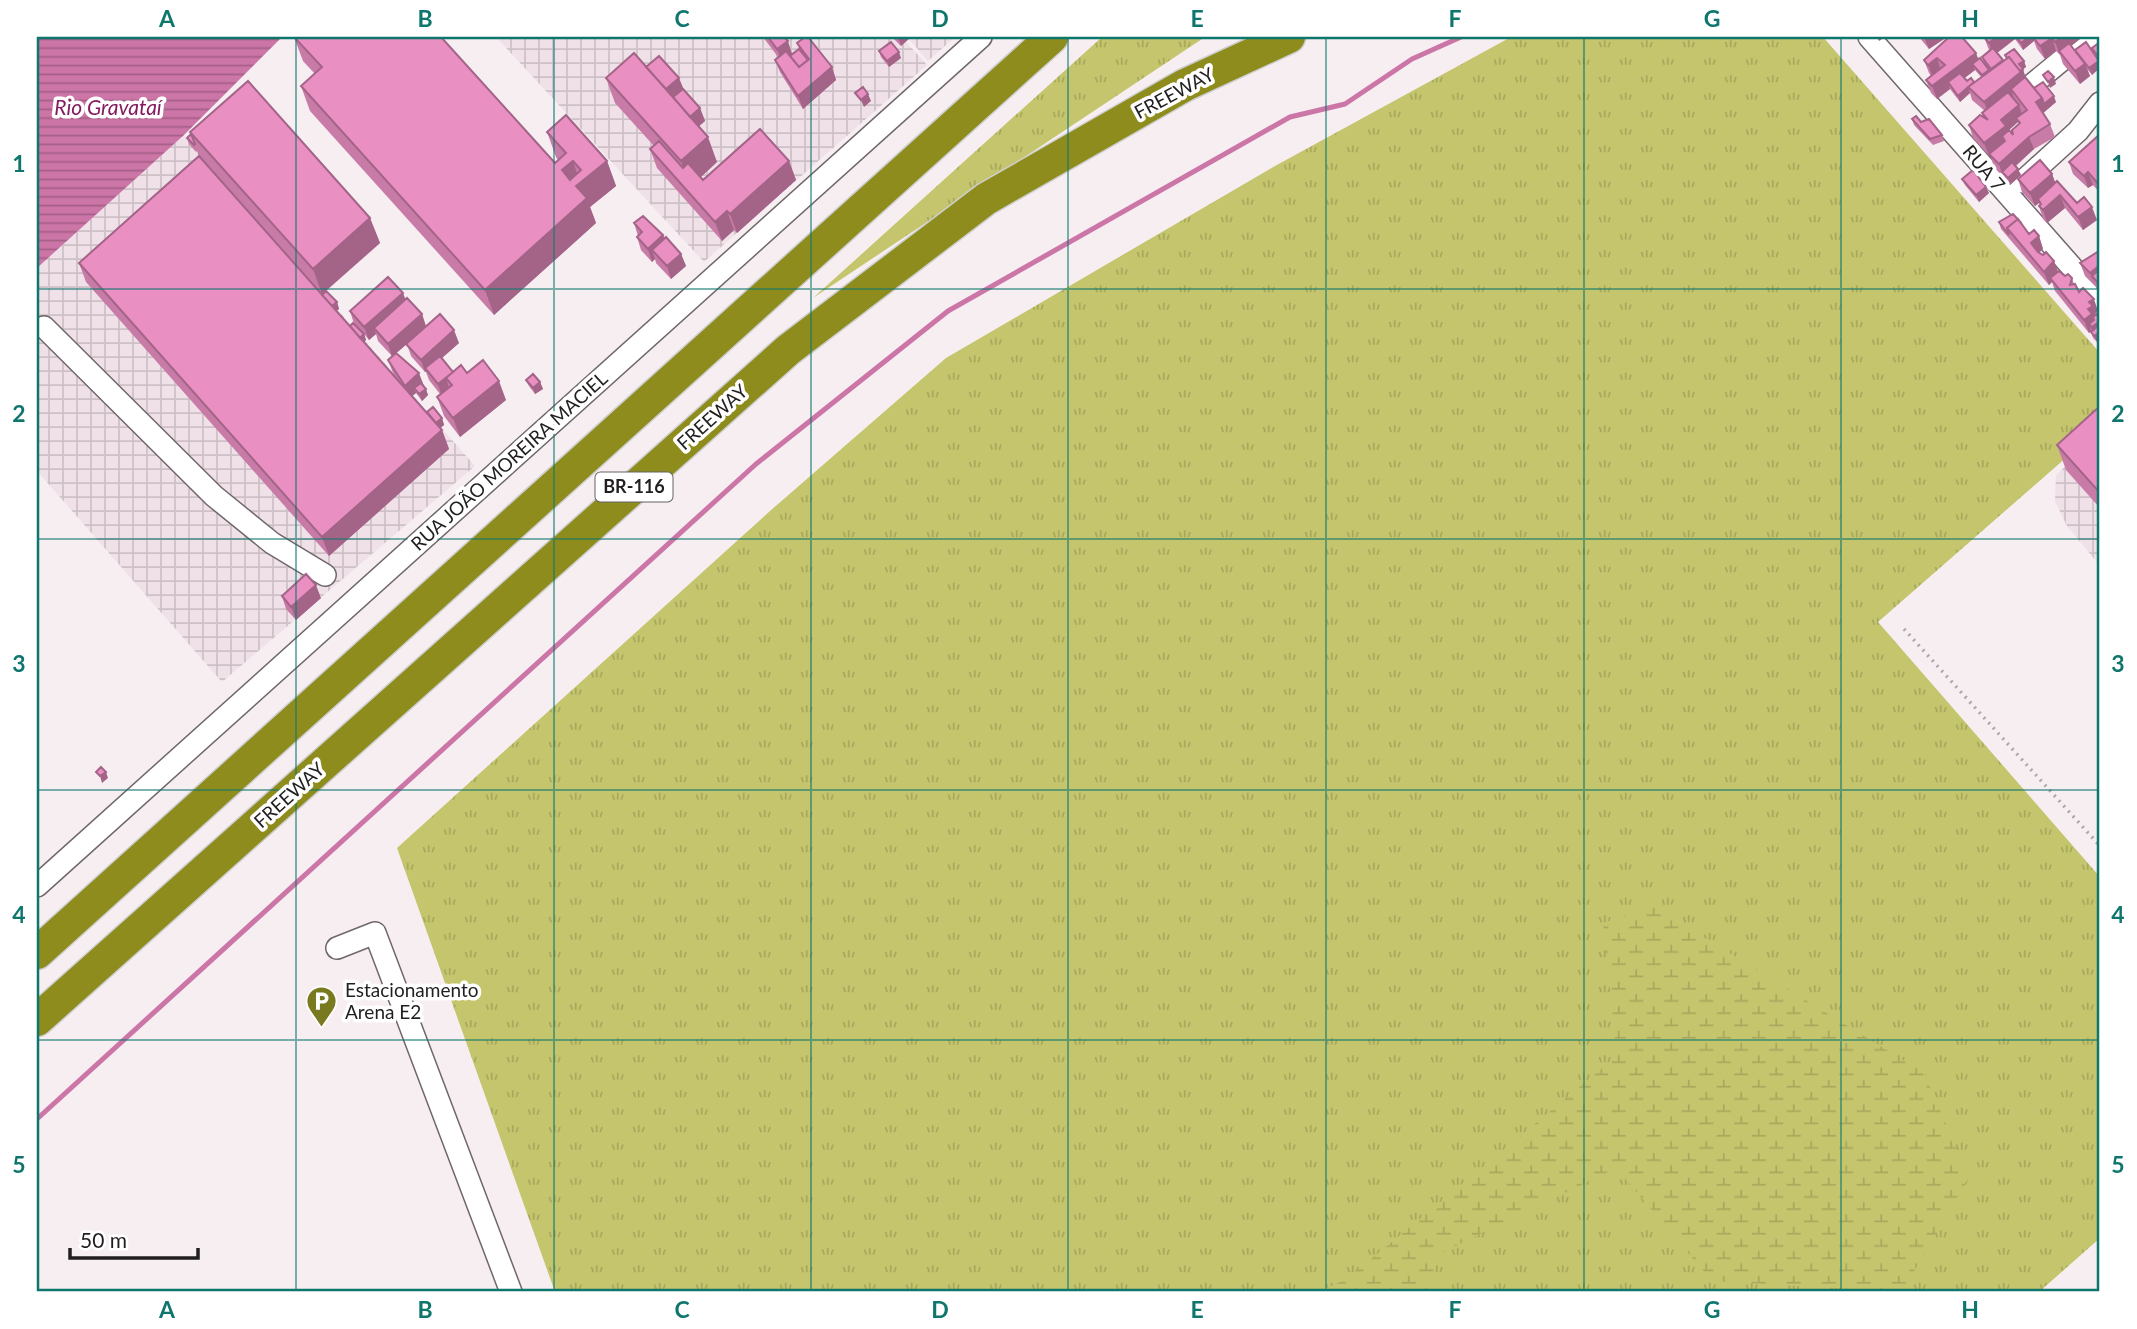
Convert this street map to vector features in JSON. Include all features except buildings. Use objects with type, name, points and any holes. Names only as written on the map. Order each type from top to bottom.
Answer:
[{"type":"highway","name":"BR-116","points":[[37,953],[1052,37]]},
{"type":"highway","name":"FREEWAY","points":[[37,1020],[788,350],[986,199],[1185,85],[1289,37]]},
{"type":"street","name":"RUA JOÃO MOREIRA MACIEL","points":[[37,886],[981,37]]},
{"type":"street","name":"RUA 7","points":[[1869,37],[2100,299]]},
{"type":"street","points":[[1962,141],[2090,37]]},
{"type":"street","points":[[2007,195],[2078,131],[2100,103]]},
{"type":"street","points":[[44,327],[214,496],[272,543],[325,575]]},
{"type":"street","points":[[337,948],[375,933],[511,1292]]},
{"type":"path","points":[[1905,629],[2100,846]]},
{"type":"shaded area","points":[[496,37],[902,37],[927,65],[704,262]]},
{"type":"shaded area","points":[[907,37],[955,37],[928,61]]},
{"type":"shaded area","points":[[184,135],[475,466],[222,682],[37,471],[37,268]]},
{"type":"shaded area","points":[[2100,434],[2100,566],[2067,526],[2055,501],[2056,475]]},
{"type":"green space","points":[[1102,37],[1205,37],[813,298]]},
{"type":"green space","points":[[1511,37],[1823,37],[2100,353],[2100,428],[1878,622],[2100,877],[2100,1238],[2039,1292],[555,1292],[397,848],[770,511],[946,358],[1275,166]]},
{"type":"green space","points":[[1653,906],[1924,1073],[1969,1177],[1902,1292],[1712,1281],[1616,1168],[1437,1255],[1433,1292],[1318,1292],[1347,1279],[1617,1056],[1603,923]]},
{"type":"water","name":"Rio Gravataí","points":[[37,37],[282,37],[184,135],[37,268]]},
{"type":"waterway","points":[[37,1119],[756,464],[948,311],[1290,117],[1345,104],[1412,59],[1461,37]]},
{"type":"place","name":"Estacionamento Arena E2","points":[[322,1028]]}]
